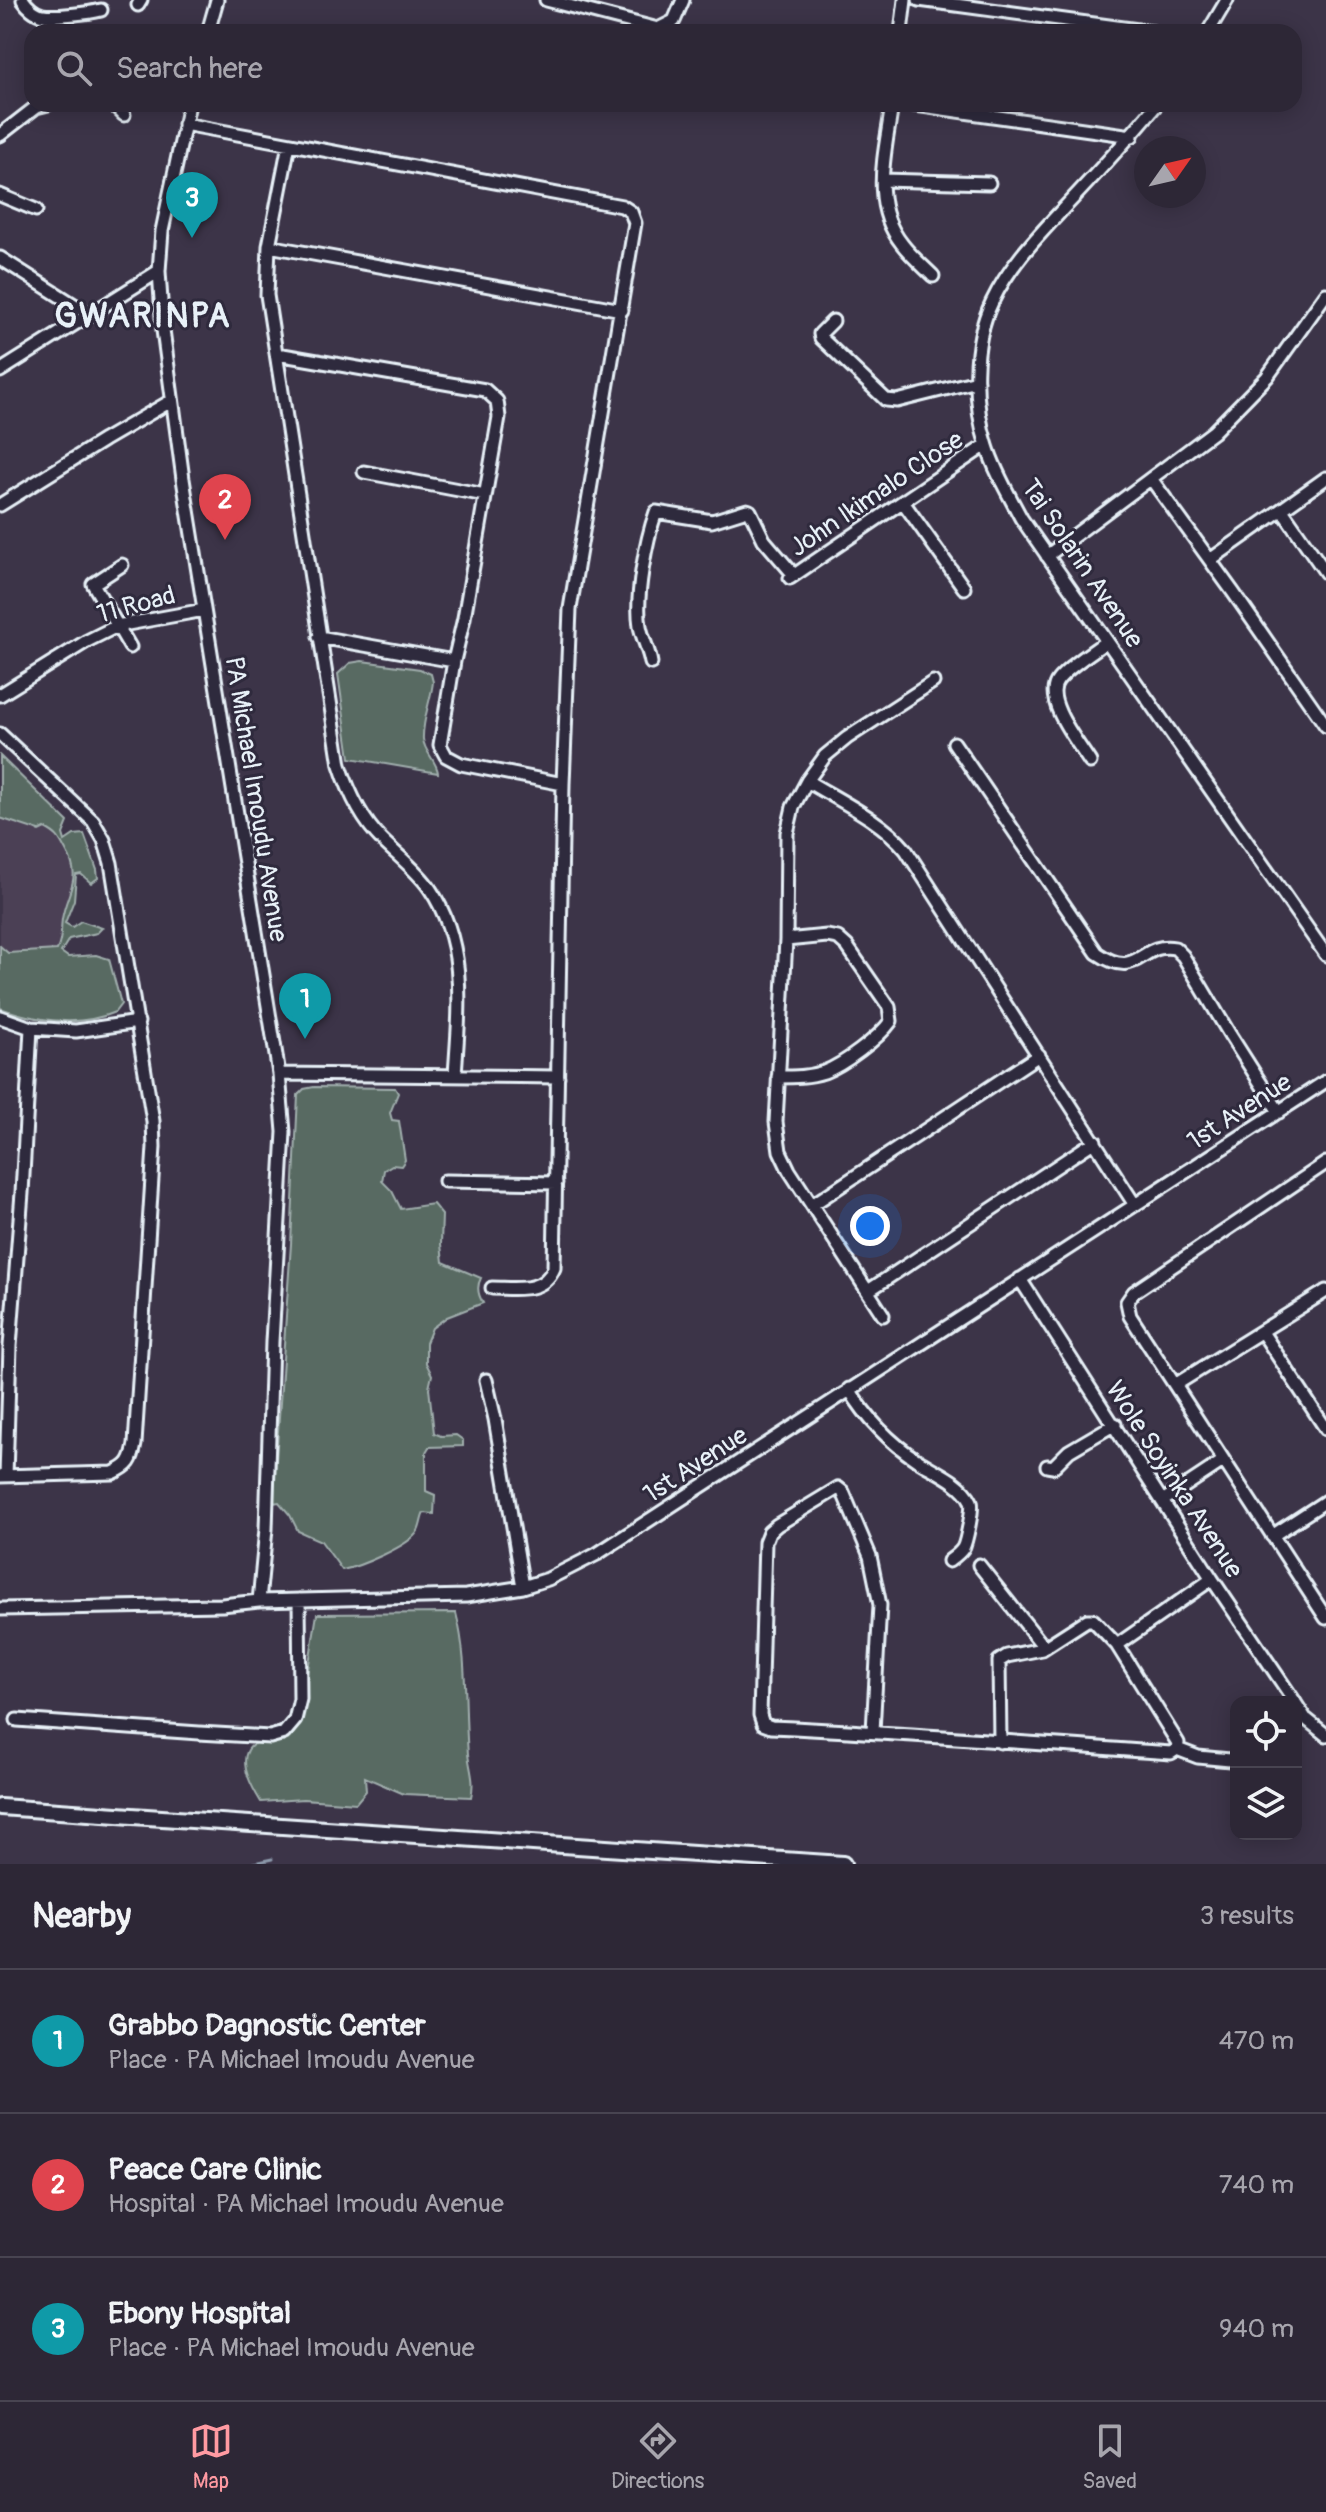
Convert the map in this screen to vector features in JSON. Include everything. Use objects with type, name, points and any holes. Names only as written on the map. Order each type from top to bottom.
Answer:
[{"type":"main road","points":[[0,1807],[843,1864]]},
{"type":"street","points":[[23,0],[43,15],[89,14],[101,10]]},
{"type":"street","points":[[210,24],[217,0]]},
{"type":"street","points":[[546,0],[639,24]]},
{"type":"street","points":[[668,24],[674,21],[683,0]]},
{"type":"street","points":[[902,24],[905,0]]},
{"type":"street","points":[[919,0],[1094,24]]},
{"type":"street","points":[[1213,24],[1227,0]]},
{"type":"street","points":[[0,135],[30,112]]},
{"type":"street","points":[[121,112],[124,115]]},
{"type":"street","name":"PA Michael Imoudu Avenue","points":[[187,112],[167,200],[159,271],[163,330],[171,401],[279,1074],[284,1132],[272,1342],[266,1529],[259,1601]]},
{"type":"street","points":[[891,112],[881,198],[886,220],[902,244],[933,276]]},
{"type":"street","points":[[964,112],[1132,136]]},
{"type":"street","name":"Tai Solarin Avenue","points":[[1151,112],[1034,240],[1006,276],[991,305],[982,333],[977,381],[986,445],[1021,518],[1326,955]]},
{"type":"street","points":[[184,124],[622,206],[631,212],[635,223],[570,609],[563,784],[554,1268],[549,1280],[540,1285],[492,1288]]},
{"type":"street","points":[[289,144],[269,246],[267,295],[340,765],[348,791],[379,837],[429,888],[445,916],[455,945],[459,971],[455,1075]]},
{"type":"street","points":[[883,180],[989,183]]},
{"type":"street","points":[[0,195],[36,210]]},
{"type":"street","points":[[269,246],[622,310]]},
{"type":"street","points":[[0,258],[90,315]]},
{"type":"street","points":[[0,371],[159,271]]},
{"type":"street","points":[[1047,556],[1152,480],[1242,405],[1267,377],[1326,294]]},
{"type":"street","points":[[833,321],[820,334],[821,338],[886,400],[897,401],[977,381]]},
{"type":"street","points":[[277,354],[485,390],[497,401],[499,417],[440,745],[446,756],[461,764],[563,784]]},
{"type":"street","points":[[0,505],[171,401]]},
{"type":"street","name":"John Ikimalo Close","points":[[651,663],[641,630],[638,604],[656,512],[712,521],[750,511],[764,540],[792,576],[986,445]]},
{"type":"street","points":[[364,472],[485,495]]},
{"type":"street","points":[[1210,560],[1326,478]]},
{"type":"street","points":[[1152,480],[1326,726]]},
{"type":"street","points":[[903,502],[964,588]]},
{"type":"street","points":[[1282,510],[1326,573]]},
{"type":"street","points":[[122,565],[93,584],[130,647]]},
{"type":"street","name":"11 Road","points":[[0,695],[117,626],[204,610]]},
{"type":"street","points":[[319,637],[454,661]]},
{"type":"street","points":[[1090,762],[1056,708],[1052,691],[1057,680],[1107,641]]},
{"type":"street","points":[[883,1315],[789,1170],[780,1151],[776,1122],[786,940],[787,833],[793,807],[825,756],[847,738],[933,682]]},
{"type":"street","points":[[0,734],[93,821],[104,840],[111,863],[138,1022],[154,1147],[135,1444],[132,1460],[126,1468],[113,1473],[3,1476],[5,1346],[22,1193],[31,1028]]},
{"type":"street","points":[[954,743],[1097,953],[1113,963],[1126,965],[1160,947],[1175,948],[1183,956],[1279,1112]]},
{"type":"street","points":[[807,781],[896,838],[1135,1205]]},
{"type":"street","points":[[778,1077],[806,1076],[826,1071],[881,1035],[891,1021],[889,1007],[847,946],[838,938],[827,936],[786,940]]},
{"type":"street","points":[[0,1017],[31,1028],[76,1031],[138,1022]]},
{"type":"street","points":[[812,1205],[1039,1055]]},
{"type":"street","points":[[279,1074],[558,1077]]},
{"type":"street","name":"1st Avenue","points":[[0,1609],[466,1596],[523,1587],[548,1579],[597,1554],[1326,1081]]},
{"type":"street","points":[[868,1291],[1095,1141]]},
{"type":"street","points":[[1326,1163],[1134,1292],[1127,1302],[1130,1316],[1326,1618]]},
{"type":"street","points":[[445,1181],[556,1183]]},
{"type":"street","name":"Wole Soyinka Avenue","points":[[1020,1279],[1290,1696]]},
{"type":"street","points":[[1175,1385],[1326,1291]]},
{"type":"street","points":[[1262,1332],[1326,1429]]},
{"type":"street","points":[[486,1380],[523,1587]]},
{"type":"street","points":[[849,1389],[871,1421],[970,1499],[973,1507],[964,1548],[949,1561]]},
{"type":"street","points":[[1047,1466],[1053,1467],[1069,1451],[1115,1424]]},
{"type":"street","points":[[1164,1500],[1223,1461]]},
{"type":"street","points":[[873,1731],[880,1605],[870,1556],[843,1492],[838,1488],[777,1525],[769,1532],[765,1542],[760,1715],[763,1724],[771,1727],[873,1731],[1171,1753],[1177,1749]]},
{"type":"street","points":[[1272,1536],[1326,1501]]},
{"type":"street","points":[[979,1565],[1044,1647]]},
{"type":"street","points":[[1117,1645],[1212,1579]]},
{"type":"street","points":[[17,1720],[270,1737],[284,1733],[295,1720],[300,1699],[299,1600]]},
{"type":"street","points":[[1000,1742],[999,1661],[1007,1656],[1036,1651],[1087,1620],[1093,1620],[1117,1645],[1176,1737],[1177,1749]]},
{"type":"street","name":"Wole Soyinka Avenue","points":[[1302,1714],[1326,1735]]},
{"type":"street","points":[[1177,1749],[1198,1757],[1230,1760]]},
{"type":"shaded area","points":[[0,818],[38,831],[45,828],[60,835],[73,860],[73,885],[62,921],[63,936],[56,950],[8,953],[0,946]]},
{"type":"green space","points":[[362,661],[420,669],[431,674],[433,682],[423,739],[438,773],[350,758],[338,674],[350,663]]},
{"type":"green space","points":[[0,756],[68,822],[63,834],[65,841],[74,835],[84,834],[98,878],[91,883],[81,874],[76,875],[74,900],[65,923],[72,927],[81,921],[102,928],[97,933],[69,939],[61,952],[68,957],[96,955],[109,959],[121,1004],[115,1012],[87,1020],[58,1021],[0,1008],[0,946],[8,953],[57,950],[64,909],[74,877],[71,861],[53,833],[45,828],[39,831],[0,818]]},
{"type":"green space","points":[[395,1088],[398,1093],[390,1113],[392,1120],[399,1121],[405,1160],[401,1166],[392,1165],[384,1170],[382,1181],[392,1191],[401,1209],[433,1204],[442,1215],[443,1262],[481,1278],[478,1291],[483,1303],[447,1317],[432,1328],[426,1343],[426,1363],[432,1375],[429,1388],[434,1433],[456,1435],[463,1440],[463,1446],[429,1447],[426,1452],[426,1491],[435,1495],[434,1514],[424,1513],[418,1531],[405,1543],[342,1570],[321,1541],[298,1531],[279,1502],[273,1503],[298,1095],[304,1089]]},
{"type":"green space","points":[[456,1613],[464,1665],[471,1797],[404,1794],[365,1777],[366,1791],[356,1803],[303,1799],[261,1802],[248,1777],[246,1756],[258,1741],[284,1742],[299,1725],[317,1614]]},
{"type":"waterway","points":[[249,1864],[272,1859]]},
{"type":"place","name":"Ebony Hospital","points":[[192,238]]},
{"type":"place","name":"Peace Care Clinic","points":[[225,540]]},
{"type":"place","name":"Grabbo Dagnostic Center","points":[[305,1039]]},
{"type":"district","name":"GWARINPA","points":[[143,315]]}]
